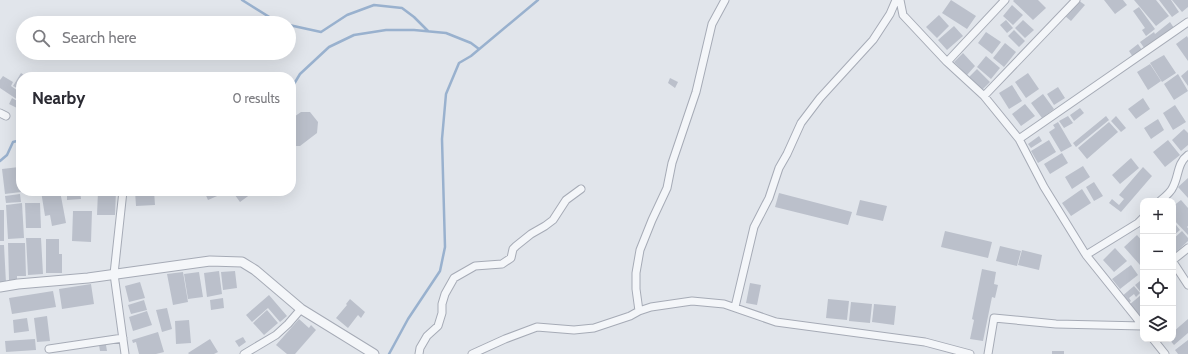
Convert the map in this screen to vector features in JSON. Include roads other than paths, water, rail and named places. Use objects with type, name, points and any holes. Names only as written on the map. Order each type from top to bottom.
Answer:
[{"type":"street","points":[[639,311],[636,289],[636,273],[640,250],[667,188],[672,163],[696,92],[712,24],[725,0]]},
{"type":"street","points":[[735,307],[754,227],[769,198],[779,168],[801,123],[820,98],[873,40],[890,14],[896,0]]},
{"type":"street","points":[[900,0],[903,15],[947,62],[984,96],[1019,139],[1044,187],[1086,255],[1140,322]]},
{"type":"street","points":[[947,62],[1005,0]]},
{"type":"street","points":[[984,96],[1076,0]]},
{"type":"street","points":[[1019,139],[1188,22]]},
{"type":"street","points":[[1163,198],[1172,189],[1178,170],[1184,158],[1188,155]]},
{"type":"street","points":[[419,354],[420,348],[427,336],[438,326],[445,294],[454,278],[475,266],[502,264],[511,258],[513,249],[516,246],[553,220],[566,200],[581,189]]},
{"type":"street","points":[[122,196],[114,274],[125,354]]},
{"type":"street","points":[[1086,255],[1140,224]]},
{"type":"street","points":[[1176,258],[1188,248]]},
{"type":"street","points":[[0,287],[88,278],[210,261],[242,262],[255,270],[301,309],[374,354]]},
{"type":"street","points":[[1176,266],[1188,285]]},
{"type":"street","points":[[472,354],[537,327],[574,330],[594,328],[661,304],[692,301],[718,303],[735,307],[776,322],[925,342],[970,354]]},
{"type":"street","points":[[244,354],[276,335],[301,309]]},
{"type":"street","points":[[988,354],[994,318],[1056,324],[1140,326]]},
{"type":"street","points":[[49,349],[123,338]]},
{"type":"street","points":[[1155,342],[1165,354]]},
{"type":"waterway","points":[[242,0],[268,16]]},
{"type":"waterway","points":[[389,354],[408,319],[440,271],[445,247],[442,139],[446,94],[459,63],[471,56],[538,0]]},
{"type":"waterway","points":[[296,27],[321,32],[347,15],[374,5],[402,8],[414,17],[428,31]]},
{"type":"waterway","points":[[296,81],[300,74],[329,47],[354,35],[386,30],[414,30],[446,33],[471,43],[479,49]]},
{"type":"waterway","points":[[0,161],[7,155],[13,142],[16,141]]}]
